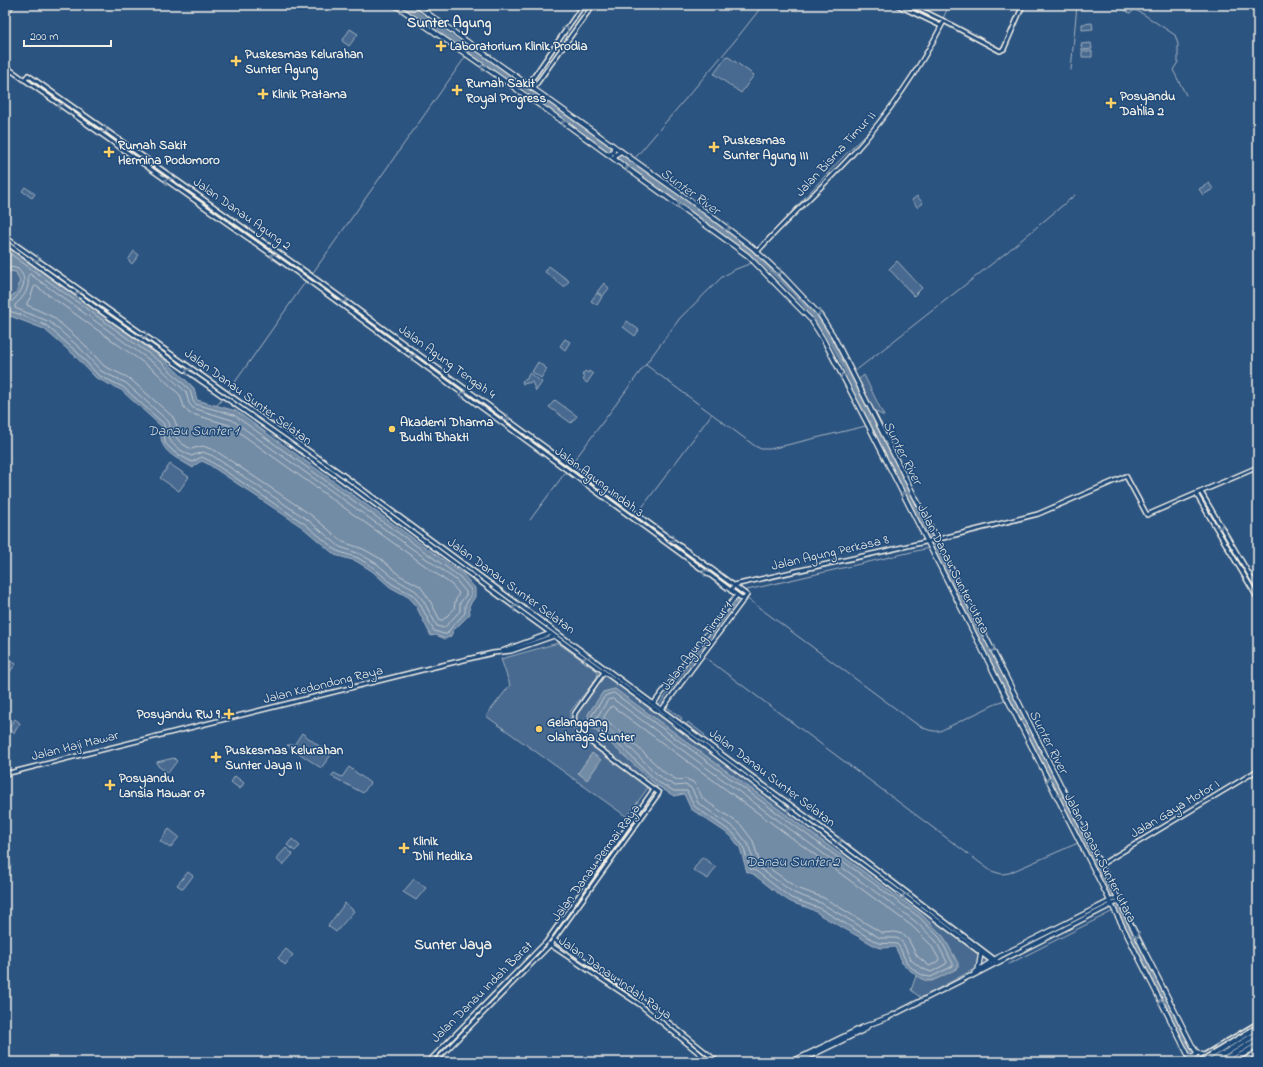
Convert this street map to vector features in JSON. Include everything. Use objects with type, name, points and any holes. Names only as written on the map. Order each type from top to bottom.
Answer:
[{"type":"highway","points":[[1194,1060],[1258,1024]]},
{"type":"highway","points":[[1194,1060],[1258,1027]]},
{"type":"highway","points":[[1210,1062],[1258,1033]]},
{"type":"highway","points":[[1241,1034],[1238,1040],[1240,1048],[1247,1053],[1257,1051]]},
{"type":"highway","points":[[1220,1062],[1258,1039]]},
{"type":"highway","points":[[1194,1060],[1232,1040]]},
{"type":"highway","points":[[1214,1050],[1220,1050],[1224,1053],[1229,1062],[1258,1045]]},
{"type":"highway","points":[[1239,1062],[1257,1051]]},
{"type":"main road","points":[[5,15],[12,5]]},
{"type":"main road","name":"Jalan Danau Sunter Utara","points":[[394,5],[464,54],[691,201],[757,251],[820,315],[833,335],[853,373],[1102,864],[1115,901],[1115,911],[1194,1060]]},
{"type":"main road","name":"Jalan Danau Sunter Utara","points":[[416,5],[614,148],[615,160],[749,257],[811,320],[824,339],[1080,841],[1115,901],[1197,1052]]},
{"type":"main road","points":[[614,148],[615,160]]},
{"type":"main road","points":[[970,976],[995,961],[1115,901]]},
{"type":"main road","points":[[978,970],[981,953]]},
{"type":"main road","points":[[798,1062],[972,976],[995,961]]},
{"type":"main road","points":[[791,1062],[854,1034]]},
{"type":"main road","points":[[1194,1060],[1197,1052],[1203,1055]]},
{"type":"street","points":[[531,87],[582,5]]},
{"type":"street","points":[[531,87],[593,5]]},
{"type":"street","points":[[897,5],[941,25]]},
{"type":"street","points":[[911,5],[1000,50],[1002,50],[1023,5]]},
{"type":"street","name":"Jalan Bisma Timur II","points":[[757,251],[864,141],[908,84],[941,25],[941,20]]},
{"type":"street","name":"Jalan Danau Agung 2","points":[[5,66],[307,280]]},
{"type":"street","name":"Jalan Danau Agung 2","points":[[26,81],[28,75],[313,276]]},
{"type":"street","name":"Jalan Danau Sunter Selatan","points":[[5,237],[341,479],[533,621],[604,672],[660,709],[775,794],[995,961]]},
{"type":"street","name":"Jalan Danau Sunter Selatan","points":[[5,242],[109,317],[343,475],[654,705]]},
{"type":"street","name":"Jalan Agung Tengah 4","points":[[313,276],[569,464]]},
{"type":"street","name":"Jalan Agung Tengah 4","points":[[307,280],[444,380]]},
{"type":"street","name":"Jalan Agung Indah 3","points":[[444,380],[737,596],[745,598]]},
{"type":"street","name":"Jalan Agung Indah 3","points":[[569,464],[742,591],[745,598]]},
{"type":"street","points":[[1258,467],[1196,494],[1258,599]]},
{"type":"street","name":"Jalan Agung Perkasa 8","points":[[734,585],[928,542],[1044,512],[1126,476],[1148,515],[1196,494]]},
{"type":"street","points":[[1201,492],[1258,589]]},
{"type":"street","points":[[1240,569],[1244,566]]},
{"type":"street","points":[[731,591],[734,585]]},
{"type":"street","name":"Jalan Agung Timur 1","points":[[654,705],[737,596]]},
{"type":"street","name":"Jalan Agung Timur 1","points":[[660,709],[745,598]]},
{"type":"street","points":[[533,621],[536,617]]},
{"type":"street","name":"Jalan Kedondong Raya","points":[[150,738],[255,713],[343,689],[500,652],[551,633]]},
{"type":"street","name":"Jalan Kedondong Raya","points":[[500,652],[512,651],[554,636]]},
{"type":"street","points":[[604,672],[575,713],[573,717],[576,726],[584,736],[654,789]]},
{"type":"street","name":"Jalan Danau Sunter Selatan","points":[[660,709],[772,797],[981,953],[995,961]]},
{"type":"street","name":"Jalan Haji Mawar","points":[[5,774],[150,738]]},
{"type":"street","name":"Jalan Gaya Motor I","points":[[1102,864],[1258,770]]},
{"type":"street","name":"Jalan Danau Permai Raya","points":[[549,937],[654,789],[659,793],[550,945]]},
{"type":"street","points":[[772,797],[775,794]]},
{"type":"street","name":"Jalan Danau Indah Raya","points":[[549,937],[627,989],[718,1062]]},
{"type":"street","name":"Jalan Danau Indah Barat","points":[[428,1062],[546,942],[549,937]]},
{"type":"street","name":"Jalan Danau Indah Raya","points":[[546,942],[624,994],[664,1023],[710,1062]]},
{"type":"street","name":"Jalan Danau Indah Barat","points":[[435,1062],[550,945]]},
{"type":"street","points":[[624,994],[627,989]]},
{"type":"shaded area","points":[[1092,23],[1093,29],[1082,30],[1082,24]]},
{"type":"shaded area","points":[[350,29],[358,34],[349,46],[342,41]]},
{"type":"shaded area","points":[[1091,43],[1092,49],[1082,50],[1081,44]]},
{"type":"shaded area","points":[[1082,51],[1092,51],[1092,57],[1082,57]]},
{"type":"shaded area","points":[[727,56],[754,75],[741,93],[714,74]]},
{"type":"shaded area","points":[[1209,183],[1213,189],[1203,195],[1199,189]]},
{"type":"shaded area","points":[[25,187],[35,194],[32,198],[22,191]]},
{"type":"shaded area","points":[[917,196],[923,203],[918,208],[912,200]]},
{"type":"shaded area","points":[[5,237],[224,391],[220,393],[5,242]]},
{"type":"shaded area","points":[[134,251],[139,255],[132,264],[128,260]]},
{"type":"shaded area","points":[[897,261],[922,288],[914,296],[889,269]]},
{"type":"shaded area","points":[[549,266],[569,281],[564,287],[545,272]]},
{"type":"shaded area","points":[[10,271],[16,272],[20,282],[17,292],[5,301],[5,275]]},
{"type":"shaded area","points":[[604,283],[609,288],[603,296],[597,292]]},
{"type":"shaded area","points":[[597,293],[602,297],[597,305],[591,301]]},
{"type":"shaded area","points":[[627,321],[639,330],[635,336],[623,327]]},
{"type":"shaded area","points":[[565,339],[570,342],[565,350],[560,346]]},
{"type":"shaded area","points":[[538,362],[547,369],[541,378],[532,372]]},
{"type":"shaded area","points":[[585,371],[588,373],[589,371],[593,374],[587,383],[583,380],[585,377],[582,375]]},
{"type":"shaded area","points":[[529,373],[542,382],[536,391],[532,382],[523,384],[522,381],[527,379]]},
{"type":"shaded area","points":[[852,375],[877,422],[874,424],[850,376]]},
{"type":"shaded area","points":[[864,375],[884,416],[874,411],[858,380]]},
{"type":"shaded area","points":[[229,395],[343,475],[599,662],[596,666],[228,399]]},
{"type":"shaded area","points":[[555,400],[577,416],[571,423],[549,407]]},
{"type":"shaded area","points":[[170,464],[189,477],[179,491],[160,478]]},
{"type":"shaded area","name":"Gelanggang Olahraga Sunter","points":[[558,643],[598,673],[597,678],[570,712],[570,720],[575,731],[583,740],[646,786],[647,789],[627,817],[486,716],[510,685],[501,659]]},
{"type":"shaded area","points":[[5,656],[16,664],[9,673],[5,670]]},
{"type":"shaded area","points":[[604,672],[787,806],[823,829],[820,833],[944,925],[989,961],[921,998],[911,990],[916,976],[932,981],[956,969],[958,966],[943,936],[921,914],[615,689],[603,692],[589,725],[619,750],[656,785],[659,793],[584,737],[575,722],[575,713]]},
{"type":"shaded area","points":[[667,707],[682,718],[680,722],[664,711]]},
{"type":"shaded area","points":[[15,719],[20,723],[14,733],[8,729]]},
{"type":"shaded area","points":[[688,722],[705,735],[702,739],[685,726]]},
{"type":"shaded area","points":[[302,733],[331,755],[321,768],[287,745],[294,745]]},
{"type":"shaded area","points":[[174,758],[177,761],[168,773],[158,766],[157,762]]},
{"type":"shaded area","points":[[349,767],[370,783],[363,793],[331,776],[334,773],[342,777]]},
{"type":"shaded area","points":[[235,776],[244,783],[240,789],[231,782]]},
{"type":"shaded area","points":[[169,829],[179,837],[170,848],[160,841]]},
{"type":"shaded area","points":[[292,839],[300,846],[295,851],[287,845]]},
{"type":"shaded area","points":[[5,848],[11,866],[5,868]]},
{"type":"shaded area","points":[[286,848],[293,854],[283,865],[276,859]]},
{"type":"shaded area","points":[[702,857],[716,867],[708,879],[693,870]]},
{"type":"shaded area","points":[[188,872],[193,876],[183,889],[177,885]]},
{"type":"shaded area","points":[[414,879],[426,888],[416,900],[403,892]]},
{"type":"shaded area","points":[[1110,901],[1112,905],[1005,959],[1003,955]]},
{"type":"shaded area","points":[[345,903],[354,911],[336,932],[328,926]]},
{"type":"shaded area","points":[[286,949],[293,955],[285,965],[278,958]]},
{"type":"water","name":"Danau Sunter 1","points":[[5,245],[165,360],[194,388],[197,400],[236,411],[463,574],[475,588],[475,597],[469,606],[470,614],[453,631],[451,636],[445,639],[436,635],[431,636],[416,606],[410,598],[390,587],[372,571],[356,561],[335,555],[302,527],[208,464],[202,461],[193,468],[174,457],[165,448],[162,442],[162,427],[121,390],[96,378],[74,355],[44,329],[5,314],[5,301],[17,292],[20,282],[16,272],[10,271],[5,275]]},
{"type":"water","name":"Danau Sunter 2","points":[[615,689],[921,914],[943,936],[958,963],[958,967],[932,980],[922,979],[901,962],[902,961],[895,947],[877,947],[817,912],[789,901],[753,874],[747,872],[740,848],[731,836],[691,809],[684,794],[674,796],[656,785],[589,725],[588,714],[603,692]]},
{"type":"water","points":[[592,753],[601,760],[587,780],[578,773]]},
{"type":"waterway","name":"Sunter River","points":[[405,5],[526,88],[747,249],[785,282],[818,320],[836,349],[982,642],[1196,1062]]},
{"type":"waterway","points":[[539,78],[590,5]]},
{"type":"waterway","points":[[636,157],[733,43],[763,5]]},
{"type":"waterway","points":[[903,5],[940,22]]},
{"type":"waterway","points":[[911,75],[941,23],[949,5]]},
{"type":"waterway","points":[[1071,70],[1077,5]]},
{"type":"waterway","points":[[1115,5],[1130,13],[1135,10],[1175,35],[1178,44],[1178,62],[1173,70],[1186,95]]},
{"type":"waterway","points":[[312,274],[466,56]]},
{"type":"waterway","points":[[753,253],[875,125]]},
{"type":"waterway","points":[[854,372],[1007,252],[1075,195]]},
{"type":"waterway","name":"Sunter River","points":[[755,262],[760,260]]},
{"type":"waterway","points":[[530,520],[680,318],[722,277],[736,269],[752,263]]},
{"type":"waterway","points":[[217,405],[226,395],[306,281]]},
{"type":"waterway","points":[[646,365],[761,449],[770,449],[866,426]]},
{"type":"waterway","points":[[638,513],[711,415]]},
{"type":"waterway","name":"Sunter River","points":[[870,425],[874,424]]},
{"type":"waterway","points":[[743,591],[929,548]]},
{"type":"waterway","points":[[734,589],[915,723],[927,729],[940,731],[1010,697]]},
{"type":"waterway","points":[[659,705],[739,599]]},
{"type":"waterway","points":[[703,656],[991,871],[1002,874],[1009,873],[1078,843]]},
{"type":"waterway","points":[[1009,964],[1119,908]]},
{"type":"place","name":"Laboratorium Klinik Prodia","points":[[441,46]]},
{"type":"place","name":"Puskesmas Kelurahan Sunter Agung","points":[[236,61]]},
{"type":"place","name":"Rumah Sakit Royal Progress","points":[[457,90]]},
{"type":"place","name":"Klinik Pratama","points":[[263,94]]},
{"type":"place","name":"Posyandu Dahlia 2","points":[[1111,103]]},
{"type":"place","name":"Puskesmas Sunter Agung III","points":[[714,147]]},
{"type":"place","name":"Rumah Sakit Hermina Podomoro","points":[[109,152]]},
{"type":"place","name":"Akademi Dharma Budhi Bhakti","points":[[392,429]]},
{"type":"place","name":"Posyandu RW 9","points":[[229,714]]},
{"type":"place","name":"Gelanggang Olahraga Sunter","points":[[539,729]]},
{"type":"place","name":"Puskesmas Kelurahan Sunter Jaya II","points":[[216,757]]},
{"type":"place","name":"Posyandu Lansia Mawar 07","points":[[110,785]]},
{"type":"place","name":"Klinik Dhil Medika","points":[[404,848]]},
{"type":"district","name":"Sunter Agung","points":[[449,23]]},
{"type":"district","name":"Sunter Jaya","points":[[453,945]]}]
